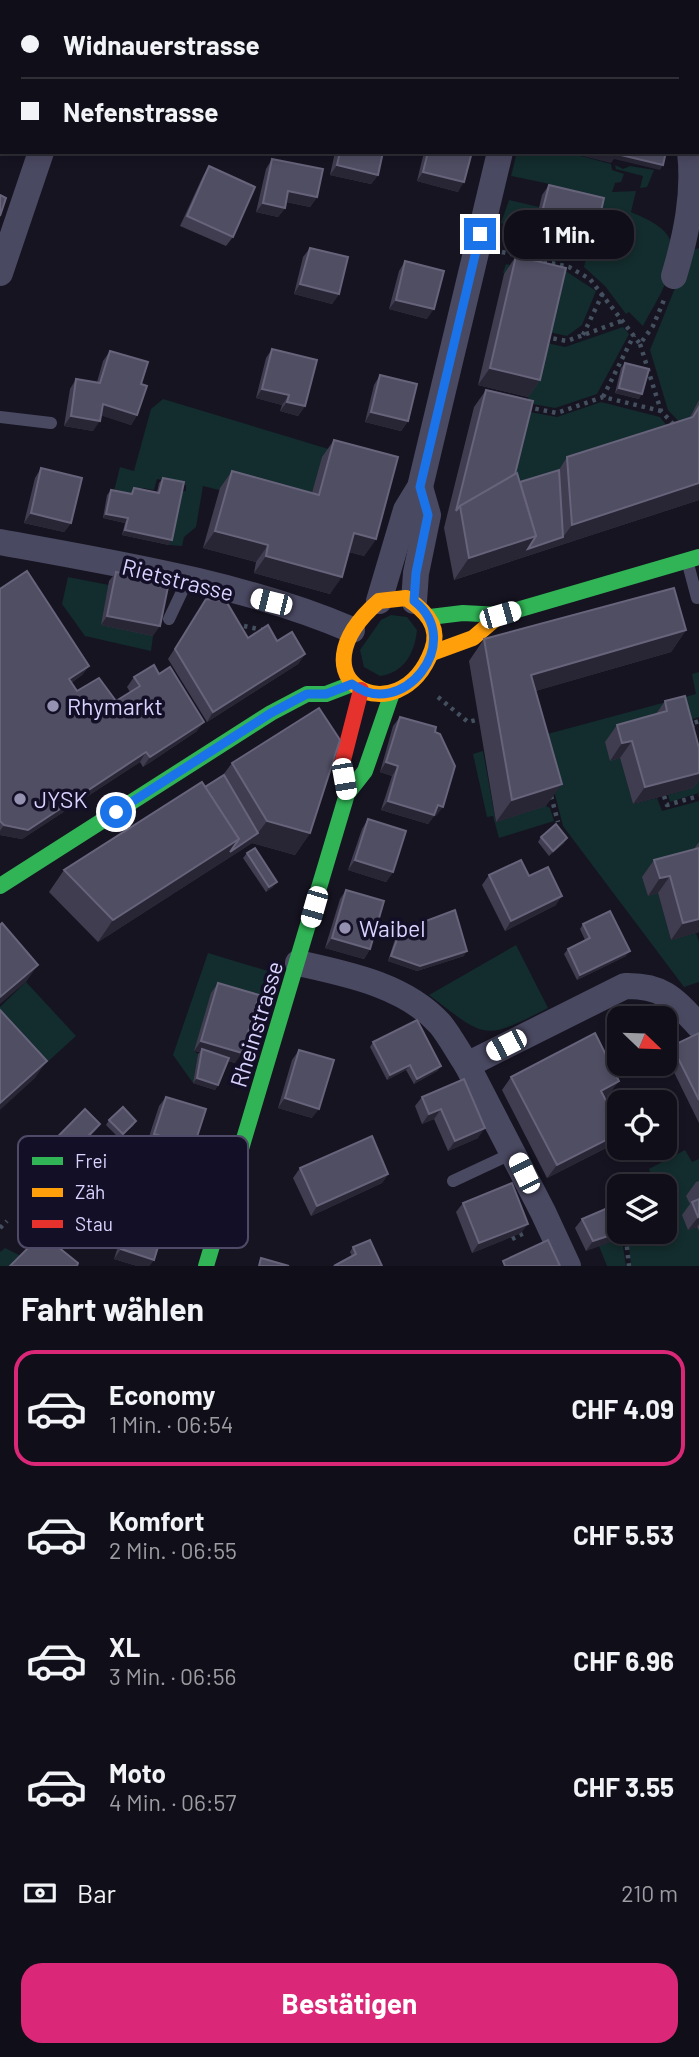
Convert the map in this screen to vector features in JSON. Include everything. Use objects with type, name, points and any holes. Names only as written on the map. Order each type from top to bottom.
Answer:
[{"type":"main road","points":[[356,687],[336,661],[352,629],[379,601],[396,597],[422,609],[500,615],[693,559]]},
{"type":"main road","points":[[3,884],[271,713],[307,694],[326,694],[356,687],[378,695],[391,693],[410,683],[432,653],[436,640],[422,609]]},
{"type":"main road","points":[[432,653],[473,638],[500,615]]},
{"type":"main road","points":[[307,694],[315,676]]},
{"type":"main road","name":"Rheinstrasse","points":[[347,794],[342,764],[356,687]]},
{"type":"main road","name":"Rheinstrasse","points":[[245,1136],[347,794],[365,771],[391,693]]},
{"type":"main road","name":"Rheinstrasse","points":[[206,1266],[211,1248]]},
{"type":"street","points":[[0,274],[40,154]]},
{"type":"street","points":[[379,601],[406,510],[420,487],[500,154]]},
{"type":"street","points":[[674,276],[688,217],[692,173],[690,154]]},
{"type":"street","points":[[420,487],[428,515],[416,573],[422,609]]},
{"type":"street","name":"Rietstrasse","points":[[0,542],[120,564],[311,612],[352,629]]},
{"type":"street","points":[[298,963],[366,980],[422,1007],[441,1025],[467,1065],[514,1153],[568,1266]]},
{"type":"street","points":[[467,1065],[625,986],[649,985],[673,998],[699,1026]]},
{"type":"lane","points":[[0,416],[51,424]]},
{"type":"lane","points":[[693,559],[697,598]]},
{"type":"lane","points":[[169,619],[187,581]]},
{"type":"lane","points":[[453,1181],[514,1153]]},
{"type":"path","points":[[491,249],[569,267],[590,279],[640,344],[661,411],[682,434]]},
{"type":"path","points":[[640,344],[653,326],[674,276]]},
{"type":"path","points":[[583,335],[603,293]]},
{"type":"path","points":[[542,337],[566,341],[624,320]]},
{"type":"path","points":[[603,397],[634,335]]},
{"type":"path","points":[[519,406],[557,413],[603,397],[661,411]]},
{"type":"path","points":[[433,693],[468,722],[480,719]]},
{"type":"path","points":[[695,736],[691,724],[699,721]]},
{"type":"path","points":[[551,795],[558,822]]},
{"type":"path","points":[[664,796],[667,805],[699,796]]},
{"type":"path","points":[[0,1228],[8,1221]]},
{"type":"path","points":[[627,1244],[629,1266]]},
{"type":"green space","points":[[516,154],[574,154],[611,164],[612,170],[624,174],[621,182],[615,183],[612,192],[636,191],[631,212],[653,222],[664,231],[671,242],[673,254],[667,280],[643,326],[629,312],[626,314],[605,286],[584,267],[598,208],[547,196],[550,184],[511,176]]},
{"type":"green space","points":[[615,165],[623,169],[630,166],[654,170],[647,187],[640,188],[643,176],[616,169]]},
{"type":"green space","points":[[509,200],[539,207],[532,238],[507,233],[509,226],[501,223]]},
{"type":"green space","points":[[699,248],[699,401],[685,428],[668,410],[650,350],[690,251]]},
{"type":"green space","points":[[506,264],[548,274],[561,268],[596,291],[582,325],[567,336],[544,331],[554,285],[503,273]]},
{"type":"green space","points":[[623,327],[629,334],[597,394],[555,408],[527,403],[540,346],[547,343],[565,347]]},
{"type":"green space","points":[[163,399],[388,467],[307,512],[203,486],[196,527],[184,537],[182,546],[169,545],[180,491],[186,491],[186,485],[157,479],[154,490],[143,488],[141,495],[114,491],[120,467],[134,471],[151,409]]},
{"type":"green space","points":[[601,402],[660,417],[678,440],[502,495],[524,411],[557,417]]},
{"type":"green space","points":[[68,577],[109,585],[153,636],[151,651],[85,636],[62,604]]},
{"type":"green space","points":[[391,615],[407,617],[417,630],[416,638],[411,653],[402,666],[380,676],[364,667],[360,650],[381,620]]},
{"type":"green space","points":[[699,672],[699,717],[687,721],[699,761],[699,793],[670,802],[668,795],[693,788],[673,713],[610,760],[620,758],[633,804],[657,798],[662,811],[699,801],[699,850],[648,895],[658,893],[671,940],[696,933],[699,942],[699,982],[684,987],[563,826],[540,736],[696,694],[692,674]]},
{"type":"green space","points":[[483,751],[496,822],[546,806],[550,808],[554,821],[499,838],[493,816],[487,817],[473,754]]},
{"type":"green space","points":[[516,945],[548,1008],[510,1026],[485,1030],[462,1020],[429,995]]},
{"type":"green space","points":[[208,953],[268,971],[267,991],[258,1025],[247,1022],[194,1051],[198,1054],[193,1083],[173,1055]]},
{"type":"green space","points":[[26,982],[76,1036],[44,1065],[0,1019],[0,1007]]},
{"type":"green space","points":[[685,1150],[692,1162],[699,1159],[699,1191],[688,1230],[697,1227],[699,1231],[699,1266],[631,1266],[629,1244],[677,1244],[677,1174],[651,1174],[649,1169],[666,1160],[677,1160],[677,1154]]},
{"type":"green space","points":[[607,1242],[623,1244],[626,1266],[607,1266],[599,1246]]},
{"type":"green space","points":[[5,1248],[23,1257],[14,1266],[0,1266],[0,1252]]},
{"type":"building","points":[[340,154],[383,154],[378,175],[337,165]]},
{"type":"building","points":[[428,154],[471,154],[464,182],[423,172]]},
{"type":"building","points":[[617,154],[666,154],[663,165]]},
{"type":"building","points":[[272,159],[323,169],[317,197],[288,191],[285,208],[263,203]]},
{"type":"building","points":[[209,166],[255,187],[233,237],[187,216]]},
{"type":"building","points":[[549,185],[604,198],[594,242],[538,228]]},
{"type":"building","points":[[0,195],[6,198],[0,216]]},
{"type":"building","points":[[310,248],[348,257],[339,294],[300,284]]},
{"type":"building","points":[[516,256],[566,268],[540,380],[490,368]]},
{"type":"building","points":[[405,261],[444,271],[434,309],[396,300]]},
{"type":"building","points":[[272,349],[317,360],[305,406],[287,402],[289,395],[262,389]]},
{"type":"building","points":[[110,351],[148,362],[141,384],[147,386],[137,415],[103,404],[100,421],[71,416],[76,379],[100,383]]},
{"type":"building","points":[[625,363],[649,369],[642,394],[619,388]]},
{"type":"building","points":[[380,375],[417,384],[408,421],[371,412]]},
{"type":"building","points":[[486,390],[533,401],[515,474],[460,506],[456,511]]},
{"type":"building","points":[[699,407],[699,483],[572,525],[567,457],[693,417]]},
{"type":"building","points":[[334,440],[398,457],[376,539],[354,533],[342,577],[266,556],[268,545],[215,531],[232,471],[319,495]]},
{"type":"building","points":[[41,468],[82,478],[71,523],[31,513]]},
{"type":"building","points":[[559,470],[563,537],[528,549],[536,536],[520,482]]},
{"type":"building","points":[[517,473],[536,536],[469,558],[460,506]]},
{"type":"building","points":[[163,478],[184,482],[172,540],[125,530],[128,518],[106,514],[111,490],[132,494],[134,488],[159,493]]},
{"type":"building","name":"Rhymarkt","points":[[27,571],[89,666],[69,679],[77,691],[99,678],[116,701],[140,686],[134,677],[154,665],[159,674],[170,667],[204,722],[150,757],[146,752],[28,830],[4,825],[0,821],[0,589]]},
{"type":"building","points":[[116,572],[169,582],[160,626],[107,616]]},
{"type":"building","points":[[674,588],[686,630],[531,675],[562,784],[512,800],[484,639]]},
{"type":"building","points":[[206,599],[226,601],[248,638],[268,625],[277,641],[292,632],[305,654],[213,712],[175,649]]},
{"type":"building","points":[[685,696],[699,748],[699,773],[645,787],[632,741],[622,743],[617,725],[667,711],[665,701]]},
{"type":"building","points":[[319,708],[340,740],[310,833],[267,821],[232,763]]},
{"type":"building","points":[[400,717],[436,727],[435,732],[440,734],[455,766],[443,807],[438,805],[434,815],[388,801],[398,766],[386,762]]},
{"type":"building","points":[[224,775],[258,833],[230,852],[239,839],[205,787]]},
{"type":"building","points":[[202,782],[239,839],[113,920],[64,870]]},
{"type":"building","points":[[368,819],[406,831],[393,872],[355,860]]},
{"type":"building","points":[[556,824],[567,838],[553,851],[541,837]]},
{"type":"building","points":[[255,848],[277,882],[269,887],[247,853]]},
{"type":"building","points":[[699,848],[699,919],[683,923],[670,876],[660,878],[654,860]]},
{"type":"building","points":[[521,860],[529,876],[548,867],[562,896],[511,921],[489,875]]},
{"type":"building","points":[[346,890],[384,901],[370,949],[332,938]]},
{"type":"building","points":[[455,910],[467,951],[420,966],[391,956],[400,931],[418,937],[415,925]]},
{"type":"building","points":[[610,911],[630,951],[580,975],[568,949],[590,938],[583,924]]},
{"type":"building","points":[[2,923],[38,965],[0,997],[0,925]]},
{"type":"building","points":[[218,983],[259,995],[242,1053],[201,1041]]},
{"type":"building","points":[[0,1010],[47,1061],[0,1103]]},
{"type":"building","points":[[417,1020],[441,1066],[417,1079],[410,1065],[390,1075],[373,1042]]},
{"type":"building","points":[[595,1033],[607,1057],[607,1076],[616,1076],[619,1081],[601,1091],[607,1103],[607,1140],[557,1165],[511,1077]]},
{"type":"building","points":[[699,1033],[699,1100],[677,1056],[677,1044]]},
{"type":"building","points":[[202,1049],[229,1058],[218,1085],[197,1078]]},
{"type":"building","points":[[299,1050],[334,1060],[319,1109],[285,1098]]},
{"type":"building","points":[[464,1079],[485,1128],[455,1141],[441,1109],[429,1114],[422,1097]]},
{"type":"building","points":[[166,1097],[206,1109],[197,1136],[154,1134]]},
{"type":"building","points":[[123,1107],[136,1121],[123,1134],[109,1120]]},
{"type":"building","points":[[85,1109],[100,1124],[88,1136],[58,1136]]},
{"type":"building","points":[[372,1136],[388,1174],[317,1206],[300,1168]]},
{"type":"building","points":[[512,1183],[528,1224],[479,1243],[463,1203]]},
{"type":"building","points":[[699,1199],[699,1216],[698,1217],[692,1202]]},
{"type":"building","points":[[607,1208],[607,1236],[593,1241],[582,1219]]},
{"type":"building","points":[[370,1240],[382,1266],[334,1266],[356,1254],[353,1247]]},
{"type":"building","points":[[548,1240],[560,1266],[505,1266],[503,1261]]},
{"type":"building","points":[[28,1248],[59,1248],[78,1263],[77,1266],[10,1266]]},
{"type":"building","points":[[121,1248],[158,1248],[154,1260]]},
{"type":"building","points":[[261,1258],[289,1266],[259,1266]]},
{"type":"traffic: fast","points":[[430,617],[463,613],[500,615],[699,557]]},
{"type":"traffic: fast","points":[[0,886],[271,713],[307,694],[326,694],[352,684]]},
{"type":"traffic: fast","points":[[245,1136],[347,794],[365,771],[392,693]]},
{"type":"traffic: fast","points":[[206,1266],[211,1248]]},
{"type":"traffic: slow","points":[[406,598],[430,620],[434,633],[432,650],[417,676],[397,690],[377,694],[359,688],[347,675],[344,655],[354,630],[379,601],[406,598]]},
{"type":"traffic: slow","points":[[432,653],[473,638],[500,615]]},
{"type":"traffic: jam","points":[[347,791],[342,764],[361,690]]},
{"type":"place","name":"Rhymarkt","points":[[53,706]]},
{"type":"place","name":"JYSK","points":[[20,799]]},
{"type":"place","name":"Waibel","points":[[345,928]]},
{"type":"route","points":[[116,812],[271,713],[307,694],[326,694],[352,684],[369,693],[391,693],[410,683],[425,665],[436,640],[430,617],[414,601],[416,573],[428,515],[420,487],[480,234]]}]
